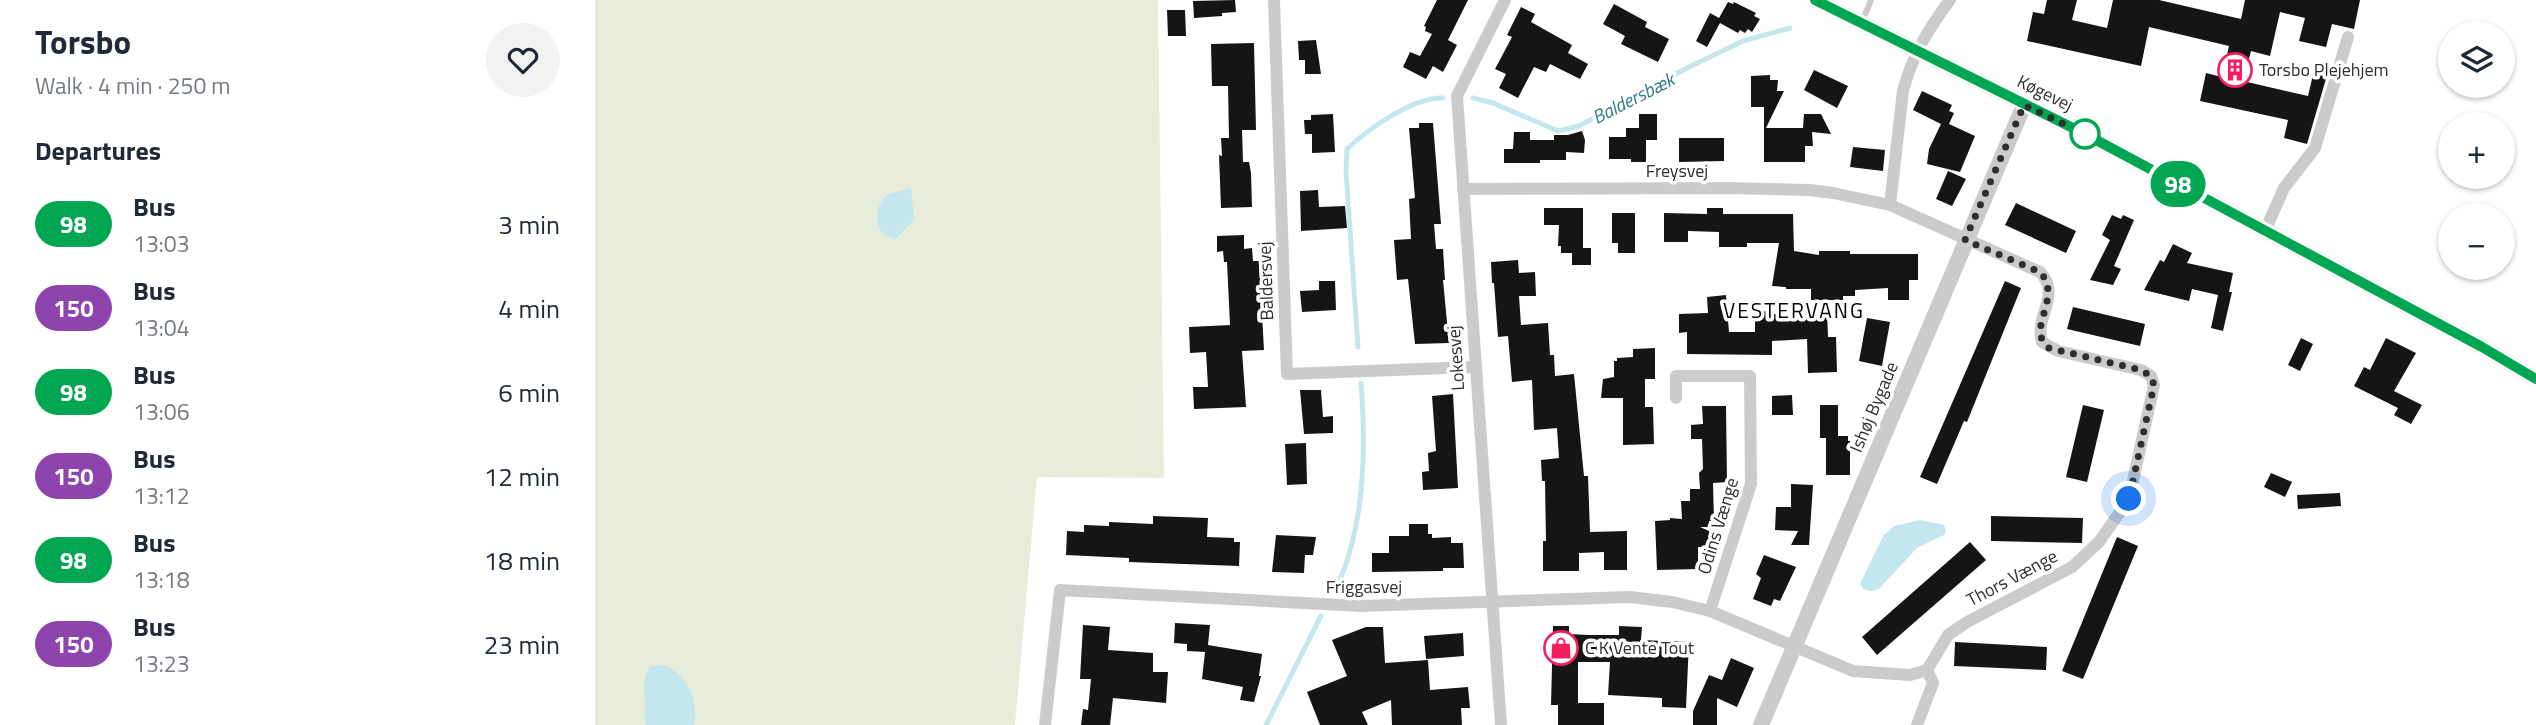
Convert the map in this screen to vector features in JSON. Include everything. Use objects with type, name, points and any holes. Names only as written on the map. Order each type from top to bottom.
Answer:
[{"type":"street","name":"Baldersvej","points":[[1274,0],[1287,374],[1475,367]]},
{"type":"street","name":"Lokesvej","points":[[1501,725],[1457,96],[1505,0]]},
{"type":"street","name":"Køgevej","points":[[1815,0],[2085,134],[2482,347],[2536,379]]},
{"type":"street","points":[[1889,205],[1903,91],[1925,34],[1950,0]]},
{"type":"street","points":[[2265,231],[2284,188],[2315,148],[2348,37]]},
{"type":"street","name":"Ishøj Bygade","points":[[1761,725],[2024,105]]},
{"type":"street","name":"Freysvej","points":[[1463,189],[1798,189],[1833,193],[1889,205],[1965,240]]},
{"type":"street","name":"Thors Vænge","points":[[1917,725],[1933,683],[1927,670],[1948,635],[1967,622],[2072,567],[2099,542],[2129,499],[2154,385],[2151,376],[2141,370],[2058,351],[2042,342],[2039,334],[2049,286],[2046,278],[2040,272],[1965,240]]},
{"type":"street","name":"Køgevej","points":[[2482,347],[2536,369]]},
{"type":"street","name":"Odins Vænge","points":[[1676,398],[1676,376],[1750,376],[1751,484],[1710,611]]},
{"type":"street","name":"Friggasvej","points":[[1045,725],[1060,590],[1361,606],[1630,597],[1672,602],[1710,611],[1795,646]]},
{"type":"street","points":[[1795,646],[1853,671],[1910,675],[1927,670]]},
{"type":"lane","points":[[1862,24],[1871,0]]},
{"type":"green space","points":[[595,0],[1158,0],[1164,478],[1037,477],[1015,725],[595,725]]},
{"type":"water","points":[[911,189],[914,220],[896,239],[881,231],[877,213],[885,197]]},
{"type":"water","points":[[1920,520],[1944,525],[1944,535],[1917,548],[1879,589],[1863,589],[1860,584],[1883,536],[1894,526]]},
{"type":"water","points":[[665,665],[686,682],[690,690],[695,707],[694,725],[646,725],[645,679],[651,666]]},
{"type":"building","points":[[1235,0],[1236,12],[1194,18],[1193,1]]},
{"type":"building","points":[[1437,0],[1468,0],[1448,40],[1457,45],[1443,72],[1433,66],[1426,79],[1403,67],[1410,52],[1420,56],[1432,34],[1425,31],[1424,26]]},
{"type":"building","name":"Torsbo Plejehjem","points":[[2047,0],[2077,0],[2072,20],[2107,28],[2113,0],[2159,0],[2241,19],[2245,0],[2360,0],[2354,29],[2332,24],[2326,47],[2299,41],[2305,18],[2280,12],[2270,56],[2251,51],[2243,81],[2308,96],[2316,62],[2330,65],[2307,144],[2284,138],[2288,120],[2200,101],[2206,73],[2222,77],[2229,46],[2149,27],[2141,66],[2027,41],[2033,12],[2044,14]]},
{"type":"building","points":[[1728,2],[1734,2],[1756,13],[1754,16],[1760,19],[1752,32],[1748,29],[1745,33],[1740,30],[1738,33],[1720,23],[1707,47],[1696,41],[1710,13],[1719,18]]},
{"type":"building","points":[[1614,4],[1647,22],[1645,27],[1669,39],[1658,62],[1621,44],[1625,36],[1603,24]]},
{"type":"building","points":[[1521,7],[1535,14],[1531,22],[1572,45],[1568,53],[1588,64],[1580,79],[1550,64],[1546,72],[1534,67],[1518,98],[1499,88],[1506,74],[1495,69],[1512,37],[1507,35]]},
{"type":"building","points":[[1167,10],[1185,10],[1186,36],[1168,36]]},
{"type":"building","points":[[1316,40],[1321,74],[1305,74],[1305,60],[1299,60],[1298,41]]},
{"type":"building","points":[[1254,43],[1256,130],[1242,130],[1243,162],[1249,162],[1251,173],[1252,207],[1221,208],[1219,155],[1222,156],[1221,138],[1229,138],[1228,86],[1212,86],[1211,44]]},
{"type":"building","points":[[1814,70],[1848,86],[1837,108],[1804,90]]},
{"type":"building","points":[[1770,75],[1770,80],[1778,80],[1777,91],[1784,91],[1766,128],[1803,128],[1804,114],[1821,114],[1831,134],[1812,132],[1813,146],[1805,146],[1805,162],[1764,162],[1764,107],[1751,107],[1751,76]]},
{"type":"building","points":[[1922,91],[1952,105],[1949,111],[1954,113],[1949,124],[1975,136],[1960,172],[1927,164],[1929,149],[1941,124],[1913,110]]},
{"type":"building","points":[[1333,114],[1335,152],[1312,153],[1312,134],[1305,134],[1304,120],[1311,120],[1311,115]]},
{"type":"building","points":[[1639,114],[1657,114],[1657,140],[1646,140],[1646,162],[1609,159],[1609,137],[1626,137],[1626,128],[1639,128]]},
{"type":"building","points":[[1419,123],[1433,123],[1441,224],[1434,224],[1436,249],[1443,249],[1449,343],[1415,344],[1408,279],[1397,280],[1394,240],[1411,239],[1409,199],[1415,198],[1409,128],[1419,128]]},
{"type":"building","points":[[1582,131],[1585,140],[1584,153],[1566,152],[1566,160],[1504,163],[1504,149],[1513,149],[1514,132],[1530,132],[1530,140],[1554,140],[1554,135]]},
{"type":"building","points":[[1679,138],[1724,138],[1724,161],[1679,162]]},
{"type":"building","points":[[1853,147],[1885,150],[1883,171],[1850,167]]},
{"type":"building","points":[[1948,171],[1966,179],[1952,206],[1936,199]]},
{"type":"building","points":[[1318,190],[1319,207],[1345,206],[1347,228],[1301,231],[1300,191]]},
{"type":"building","points":[[2016,203],[2076,231],[2066,253],[2005,225]]},
{"type":"building","points":[[1544,208],[1583,208],[1583,248],[1591,248],[1591,265],[1572,265],[1572,253],[1561,253],[1561,246],[1558,246],[1559,225],[1544,225]]},
{"type":"building","points":[[1707,208],[1723,208],[1723,214],[1793,214],[1794,251],[1819,255],[1819,251],[1918,254],[1918,280],[1909,280],[1909,300],[1888,300],[1888,288],[1855,290],[1855,296],[1843,296],[1843,300],[1811,300],[1811,289],[1772,286],[1779,243],[1747,243],[1747,247],[1719,247],[1719,232],[1688,231],[1688,242],[1664,242],[1664,213],[1707,214]]},
{"type":"building","points":[[1612,213],[1635,213],[1635,253],[1618,253],[1618,243],[1612,243]]},
{"type":"building","points":[[2112,215],[2121,219],[2123,215],[2134,220],[2114,266],[2121,269],[2113,285],[2090,280],[2110,240],[2102,235]]},
{"type":"building","points":[[1244,235],[1244,249],[1252,248],[1253,261],[1259,261],[1264,350],[1242,351],[1246,407],[1194,409],[1193,387],[1208,387],[1206,352],[1190,353],[1189,327],[1230,325],[1227,262],[1224,262],[1223,251],[1217,252],[1217,236]]},
{"type":"building","points":[[2173,244],[2192,253],[2187,263],[2233,273],[2229,292],[2232,292],[2223,331],[2211,328],[2218,295],[2192,289],[2189,301],[2144,290],[2160,260],[2164,262]]},
{"type":"building","points":[[1518,260],[1519,273],[1535,272],[1536,296],[1519,296],[1521,325],[1548,323],[1550,355],[1554,355],[1555,376],[1574,374],[1584,476],[1588,476],[1590,532],[1627,531],[1627,570],[1604,570],[1604,552],[1579,553],[1579,571],[1543,571],[1543,541],[1546,541],[1545,481],[1542,481],[1541,460],[1559,458],[1557,428],[1534,430],[1532,380],[1512,382],[1508,336],[1498,337],[1492,283],[1491,262]]},
{"type":"building","points":[[1319,281],[1335,281],[1336,310],[1302,312],[1300,291],[1319,290]]},
{"type":"building","points":[[2005,281],[2021,288],[1967,422],[1964,421],[1937,484],[1920,477]]},
{"type":"building","points":[[1726,295],[1729,332],[1755,332],[1755,312],[1811,314],[1811,308],[1827,311],[1828,337],[1836,337],[1837,372],[1808,373],[1807,339],[1772,341],[1772,355],[1687,354],[1687,332],[1679,333],[1679,314],[1708,313],[1707,297]]},
{"type":"building","points":[[2073,307],[2145,324],[2140,346],[2067,329]]},
{"type":"building","points":[[1867,318],[1890,322],[1882,366],[1859,361]]},
{"type":"building","points":[[2301,338],[2313,344],[2300,371],[2288,365]]},
{"type":"building","points":[[2386,338],[2416,353],[2394,391],[2422,405],[2411,424],[2394,415],[2398,408],[2354,386],[2364,367],[2370,370]]},
{"type":"building","points":[[1655,348],[1655,379],[1645,379],[1645,407],[1653,407],[1654,444],[1623,445],[1623,398],[1601,398],[1603,379],[1614,377],[1614,361],[1617,361],[1617,358],[1633,357],[1633,349]]},
{"type":"building","points":[[1300,390],[1321,390],[1323,417],[1333,416],[1333,433],[1304,434]]},
{"type":"building","points":[[1453,394],[1458,488],[1423,490],[1422,472],[1429,471],[1428,453],[1436,451],[1432,396]]},
{"type":"building","points":[[1792,395],[1793,415],[1772,415],[1772,396]]},
{"type":"building","points":[[1820,405],[1838,405],[1838,436],[1848,436],[1850,441],[1850,475],[1826,475],[1826,438],[1820,438]]},
{"type":"building","points":[[2083,405],[2104,410],[2087,482],[2066,477]]},
{"type":"building","points":[[1702,406],[1726,406],[1727,482],[1713,483],[1714,521],[1709,521],[1709,527],[1700,527],[1709,531],[1710,547],[1698,547],[1698,569],[1657,570],[1655,521],[1682,519],[1681,501],[1690,501],[1690,489],[1700,489],[1699,473],[1703,469],[1702,439],[1691,439],[1691,425],[1703,424]]},
{"type":"building","points":[[1306,443],[1307,484],[1287,485],[1285,444]]},
{"type":"building","points":[[2271,473],[2292,482],[2285,497],[2264,487]]},
{"type":"building","points":[[1791,484],[1813,485],[1809,545],[1791,545],[1798,531],[1775,530],[1776,507],[1791,507]]},
{"type":"building","points":[[2340,493],[2341,506],[2298,509],[2297,495]]},
{"type":"building","points":[[1153,516],[1208,518],[1207,537],[1234,538],[1234,542],[1240,542],[1239,566],[1129,562],[1129,558],[1066,555],[1067,531],[1084,532],[1084,525],[1109,526],[1109,522],[1153,524]]},
{"type":"building","points":[[1991,516],[2083,518],[2082,543],[1991,541]]},
{"type":"building","points":[[1409,524],[1428,524],[1428,534],[1432,534],[1432,538],[1451,537],[1451,543],[1463,543],[1464,568],[1372,572],[1372,553],[1389,553],[1389,536],[1409,536]]},
{"type":"building","points":[[1276,535],[1316,537],[1313,555],[1305,555],[1304,573],[1272,572]]},
{"type":"building","points":[[2117,537],[2138,546],[2083,679],[2062,671]]},
{"type":"building","points":[[1970,542],[1986,560],[1877,655],[1862,637]]},
{"type":"building","points":[[1764,555],[1796,567],[1780,601],[1774,599],[1771,606],[1753,599],[1761,578],[1756,574]]},
{"type":"building","points":[[1175,623],[1210,625],[1208,645],[1262,654],[1261,676],[1254,702],[1240,700],[1243,687],[1202,679],[1205,652],[1187,651],[1187,644],[1174,643]]},
{"type":"building","points":[[1083,625],[1110,627],[1108,650],[1153,653],[1153,672],[1168,672],[1166,703],[1113,698],[1110,725],[1081,725],[1083,709],[1088,710],[1091,679],[1080,679]]},
{"type":"building","points":[[1553,626],[1569,626],[1569,634],[1588,635],[1619,635],[1619,626],[1642,627],[1641,640],[1689,642],[1686,708],[1662,707],[1662,698],[1608,695],[1610,662],[1578,662],[1578,703],[1604,703],[1604,725],[1558,725],[1558,705],[1551,705]]},
{"type":"building","points":[[1366,627],[1383,627],[1385,663],[1428,660],[1430,690],[1468,687],[1470,708],[1461,708],[1462,725],[1392,725],[1391,700],[1362,712],[1368,725],[1320,725],[1307,692],[1347,676],[1332,640]]},
{"type":"building","points":[[1463,633],[1464,656],[1426,659],[1424,636]]},
{"type":"building","points":[[1955,642],[2047,647],[2046,670],[1954,666]]},
{"type":"building","points":[[1731,658],[1754,668],[1737,707],[1717,698],[1717,725],[1693,725],[1693,711],[1709,675],[1722,680]]},
{"type":"waterway","name":"Baldersbæk","points":[[1473,98],[1493,103],[1558,131],[1579,126],[1743,41],[1790,28]]},
{"type":"waterway","name":"Baldersbæk","points":[[1358,347],[1346,171],[1347,149],[1367,132],[1405,108],[1443,98]]},
{"type":"waterway","name":"Baldersbæk","points":[[1339,582],[1354,535],[1362,484],[1361,383]]},
{"type":"waterway","name":"Baldersbæk","points":[[1266,725],[1321,616]]},
{"type":"bus line","name":"98","points":[[1815,0],[2085,134],[2482,347],[2536,379]]},
{"type":"place","name":"Torsbo Plejehjem","points":[[2235,70]]},
{"type":"place","name":"C K Vente Tout","points":[[1561,648]]},
{"type":"district","name":"VESTERVANG","points":[[1794,311]]},
{"type":"route","points":[[2085,134],[2024,105],[1965,240],[2040,272],[2046,278],[2049,286],[2048,300],[2039,334],[2042,342],[2049,348],[2141,370],[2151,376],[2154,385],[2129,499]]}]
